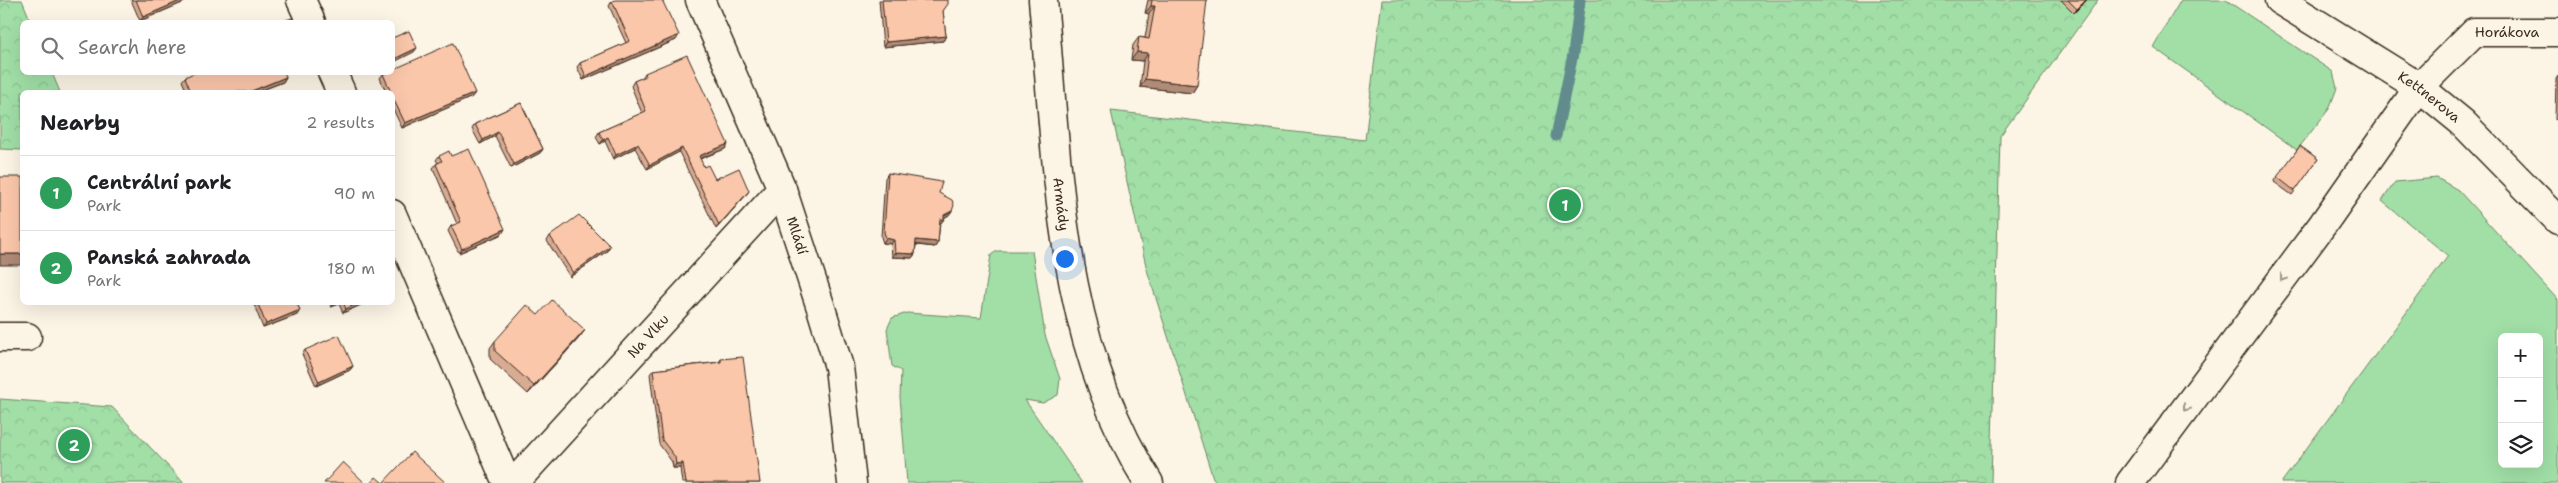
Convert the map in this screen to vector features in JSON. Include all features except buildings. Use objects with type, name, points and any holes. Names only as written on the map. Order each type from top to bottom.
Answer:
[{"type":"street","points":[[301,0],[310,20]]},
{"type":"street","name":"Mládí","points":[[700,0],[782,189],[839,367],[852,483]]},
{"type":"street","name":"Armády","points":[[1043,0],[1064,238],[1088,350],[1128,449],[1149,483]]},
{"type":"street","name":"Kettnerova","points":[[2279,0],[2419,87],[2463,123],[2558,220]]},
{"type":"street","name":"Horákova","points":[[2130,483],[2312,239],[2419,87],[2474,32],[2558,32]]},
{"type":"street","points":[[333,75],[340,90]]},
{"type":"street","name":"Na Vlku","points":[[514,483],[782,189]]},
{"type":"street","points":[[395,221],[507,483]]},
{"type":"green space","points":[[0,0],[22,0],[30,20],[20,20],[20,75],[53,75],[59,90],[20,90],[20,150],[0,149]]},
{"type":"green space","points":[[1382,0],[2061,0],[2074,13],[2087,0],[2098,0],[2000,136],[1991,483],[1218,483],[1213,478],[1147,270],[1111,111],[1365,140]]},
{"type":"green space","points":[[2181,0],[2226,0],[2333,72],[2337,88],[2329,109],[2297,150],[2153,47]]},
{"type":"green space","points":[[2437,178],[2458,190],[2558,300],[2558,483],[2281,483],[2448,256],[2382,201],[2395,182]]},
{"type":"green space","points":[[997,251],[1032,251],[1045,335],[1060,379],[1058,395],[1043,403],[1025,400],[1082,483],[907,483],[900,397],[901,371],[892,366],[887,329],[892,318],[907,313],[981,318],[991,255]]},
{"type":"green space","points":[[0,399],[112,407],[184,483],[0,483]]},
{"type":"waterway","points":[[1556,136],[1573,54],[1580,0]]},
{"type":"place","name":"Centrální park","points":[[1565,205]]},
{"type":"place","name":"Panská zahrada","points":[[74,445]]}]
